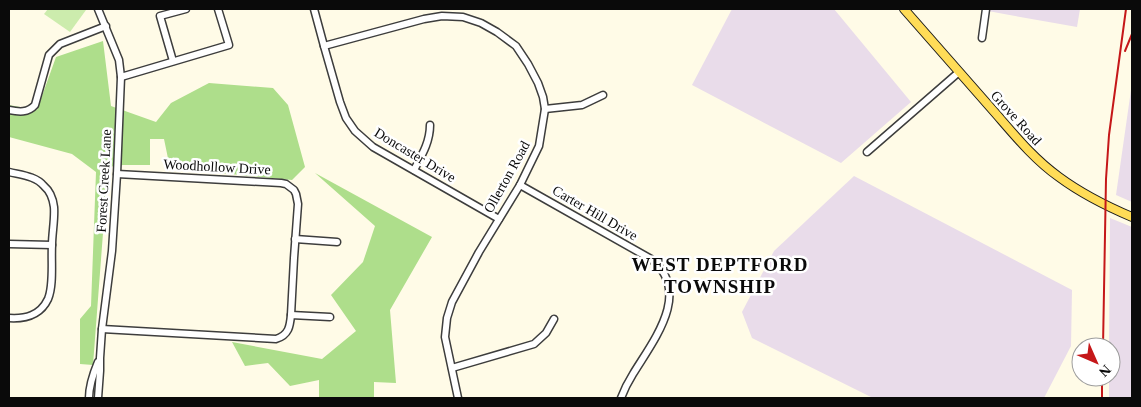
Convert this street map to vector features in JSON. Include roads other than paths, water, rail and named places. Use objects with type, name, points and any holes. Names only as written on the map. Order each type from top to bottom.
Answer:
[{"type":"main road","name":"Grove Road","points":[[904,9],[1040,162],[1085,194],[1132,217]]},
{"type":"street","name":"Forest Creek Lane","points":[[98,9],[119,60],[121,77],[118,174],[112,251],[102,330],[98,398]]},
{"type":"street","points":[[173,61],[160,16],[186,9]]},
{"type":"street","points":[[121,77],[229,45],[218,9]]},
{"type":"street","name":"Doncaster Drive","points":[[314,9],[340,102],[346,118],[355,131],[373,147],[498,219]]},
{"type":"street","points":[[982,38],[986,9]]},
{"type":"street","name":"Ollerton Road","points":[[324,46],[424,19],[442,16],[463,17],[481,23],[516,46],[538,83],[545,109],[539,146],[520,185],[498,219],[452,302],[447,318],[445,336],[458,398]]},
{"type":"street","points":[[9,110],[22,112],[32,108],[35,104],[50,55],[60,44],[106,26]]},
{"type":"street","points":[[867,152],[959,72]]},
{"type":"street","points":[[545,109],[582,105],[603,95]]},
{"type":"street","points":[[414,170],[429,140],[430,125]]},
{"type":"street","points":[[9,172],[36,179],[44,185],[50,193],[54,206],[50,291],[47,300],[32,316],[20,319],[9,318]]},
{"type":"street","name":"Woodhollow Drive","points":[[102,330],[276,338],[281,337],[289,330],[291,314],[298,204],[298,198],[294,190],[286,184],[118,174]]},
{"type":"street","name":"Carter Hill Drive","points":[[520,185],[651,259],[657,264],[669,284],[669,306],[662,328],[632,375],[621,398]]},
{"type":"street","points":[[295,239],[337,242]]},
{"type":"street","points":[[9,244],[52,245]]},
{"type":"street","points":[[291,314],[330,317]]},
{"type":"street","points":[[452,368],[534,344],[546,333],[554,319]]},
{"type":"street","name":"Forest Creek Lane","points":[[89,398],[92,377],[100,358]]},
{"type":"railway","points":[[1103,337],[1106,179],[1109,135],[1126,9]]},
{"type":"railway","points":[[1125,51],[1132,34]]},
{"type":"railway","points":[[1102,387],[1102,398]]},
{"type":"district","name":"WEST DEPTFORD TOWNSHIP","points":[[720,275]]}]
